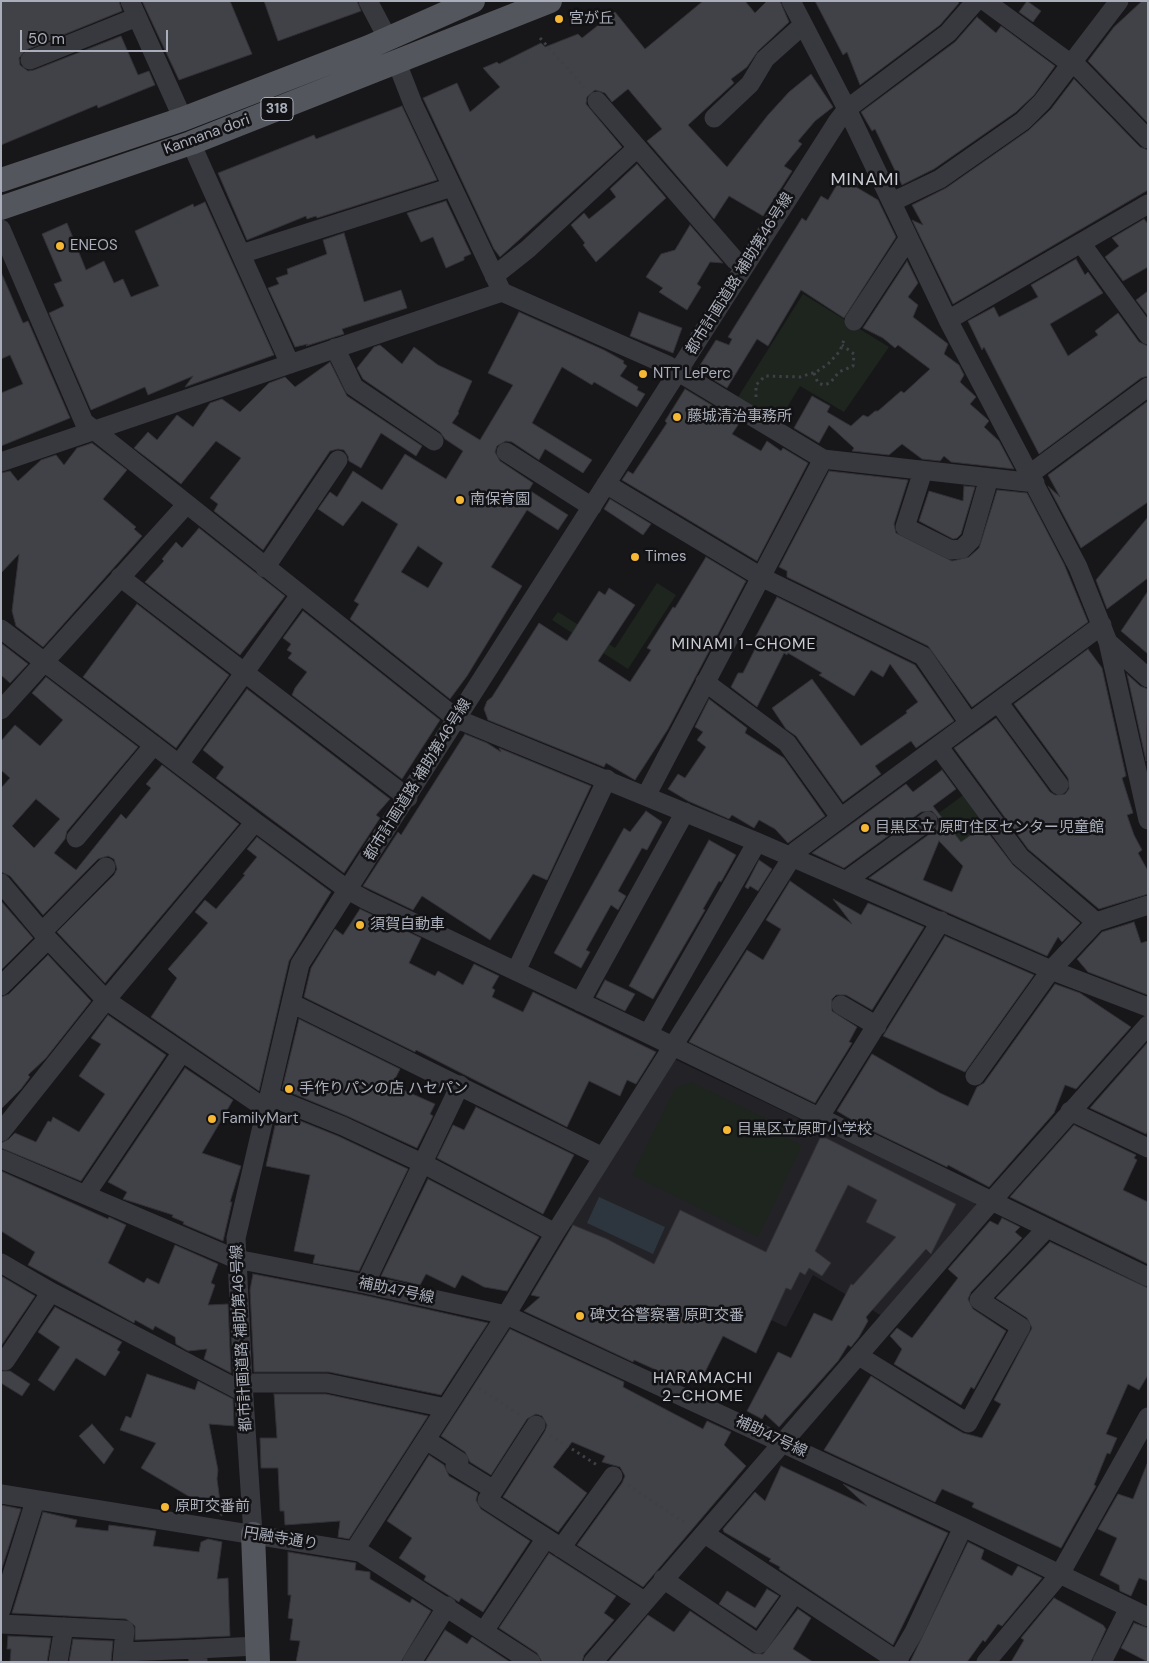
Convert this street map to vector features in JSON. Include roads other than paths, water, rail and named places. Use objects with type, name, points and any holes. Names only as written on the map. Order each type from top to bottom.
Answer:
[{"type":"main road","name":"Kannana dori","points":[[1,180],[183,118],[388,39],[473,1]]},
{"type":"main road","name":"Kannana dori","points":[[1,208],[191,142],[397,63],[550,1]]},
{"type":"main road","points":[[253,1534],[257,1654]]},
{"type":"street","points":[[368,1],[388,39]]},
{"type":"street","points":[[791,1],[847,110],[948,320],[1078,567],[1105,634],[1148,820]]},
{"type":"street","name":"都市計画道路 補助第46号線","points":[[253,1534],[243,1388],[236,1238],[300,964],[408,798],[744,266],[847,110],[948,33],[976,1]]},
{"type":"street","points":[[985,1],[1072,62],[1148,139]]},
{"type":"street","points":[[892,202],[940,179],[1022,120],[1042,102],[1118,1]]},
{"type":"street","points":[[30,60],[133,9],[183,118]]},
{"type":"street","points":[[714,118],[750,84],[765,59],[803,25]]},
{"type":"street","points":[[397,63],[413,104],[498,284],[666,365],[823,459],[989,478],[1032,478],[1148,386]]},
{"type":"street","points":[[597,101],[735,260],[744,266]]},
{"type":"street","points":[[191,142],[290,364]]},
{"type":"street","points":[[1,462],[335,348],[498,284],[528,249],[637,148]]},
{"type":"street","points":[[241,254],[452,187]]},
{"type":"street","points":[[948,320],[1148,204]]},
{"type":"street","points":[[1,230],[84,422],[457,719],[792,856],[1051,970],[1148,1007]]},
{"type":"street","points":[[854,321],[908,239]]},
{"type":"street","points":[[1080,243],[1148,335]]},
{"type":"street","points":[[335,348],[354,387],[434,441]]},
{"type":"street","points":[[506,452],[592,507]]},
{"type":"street","points":[[646,796],[823,459]]},
{"type":"street","points":[[265,568],[338,460]]},
{"type":"street","points":[[923,471],[905,527],[950,550],[962,548],[971,540],[989,478]]},
{"type":"street","points":[[606,484],[761,577],[923,656],[970,723]]},
{"type":"street","points":[[1,710],[186,505]]},
{"type":"street","points":[[120,577],[408,798]]},
{"type":"street","points":[[179,764],[300,595]]},
{"type":"street","points":[[1,629],[255,822],[348,890],[1148,1277]]},
{"type":"street","points":[[1105,634],[1148,678]]},
{"type":"street","points":[[354,1551],[506,1315],[555,1233],[796,851],[998,702],[1105,634]]},
{"type":"street","points":[[705,682],[787,743],[840,817]]},
{"type":"street","points":[[998,702],[1059,784]]},
{"type":"street","points":[[76,838],[154,745]]},
{"type":"street","points":[[938,746],[1020,858],[1096,922]]},
{"type":"street","points":[[516,971],[607,779]]},
{"type":"street","points":[[580,1002],[685,812]]},
{"type":"street","points":[[849,881],[851,877],[928,821]]},
{"type":"street","points":[[1,1132],[106,1000],[255,822]]},
{"type":"street","points":[[648,1034],[757,842]]},
{"type":"street","points":[[1,986],[106,867]]},
{"type":"street","points":[[1,883],[45,935],[106,1000],[182,1052],[268,1103],[342,1126],[422,1163],[555,1233]]},
{"type":"street","points":[[975,1076],[1051,970],[1096,922],[1148,905]]},
{"type":"street","points":[[819,1118],[941,921]]},
{"type":"street","points":[[291,1003],[603,1157]]},
{"type":"street","points":[[841,1005],[877,1026]]},
{"type":"street","points":[[593,1662],[991,1201],[1148,1025]]},
{"type":"street","points":[[86,1194],[182,1052]]},
{"type":"street","points":[[365,1284],[460,1085]]},
{"type":"street","points":[[1070,1111],[1148,1148]]},
{"type":"street","name":"補助47号線","points":[[1,1159],[236,1259],[365,1284],[506,1315],[963,1527],[1148,1618]]},
{"type":"street","points":[[859,1356],[968,1423],[1021,1328],[979,1300],[1046,1229]]},
{"type":"street","points":[[1,1263],[51,1292],[243,1388],[327,1383],[446,1408]]},
{"type":"street","points":[[5,1361],[51,1292]]},
{"type":"street","points":[[986,1662],[1060,1574],[1148,1417]]},
{"type":"street","points":[[536,1425],[487,1500],[644,1601]]},
{"type":"street","points":[[426,1440],[459,1461],[455,1466],[494,1490]]},
{"type":"street","points":[[484,1631],[554,1543],[613,1476]]},
{"type":"street","name":"円融寺通り","points":[[1,1494],[360,1552],[447,1606],[531,1662]]},
{"type":"street","points":[[1,1610],[35,1501]]},
{"type":"street","points":[[705,1534],[898,1661],[914,1632],[963,1527]]},
{"type":"street","points":[[663,1579],[759,1644],[794,1594]]},
{"type":"street","points":[[412,1662],[447,1606]]},
{"type":"street","points":[[1102,1662],[1129,1608]]},
{"type":"street","points":[[1,1624],[125,1630],[122,1657],[257,1654]]},
{"type":"street","points":[[58,1662],[64,1627]]},
{"type":"place","name":"宮が丘","points":[[559,19]]},
{"type":"place","name":"ENEOS","points":[[60,246]]},
{"type":"place","name":"NTT LePerc","points":[[643,374]]},
{"type":"place","name":"藤城清治事務所","points":[[677,417]]},
{"type":"place","name":"南保育園","points":[[460,500]]},
{"type":"place","name":"Times","points":[[635,557]]},
{"type":"place","name":"目黒区立 原町住区センター児童館","points":[[865,828]]},
{"type":"place","name":"須賀自動車","points":[[360,925]]},
{"type":"place","name":"手作りパンの店 ハセパン","points":[[289,1089]]},
{"type":"place","name":"FamilyMart","points":[[212,1119]]},
{"type":"place","name":"目黒区立原町小学校","points":[[727,1130]]},
{"type":"place","name":"碑文谷警察署 原町交番","points":[[580,1316]]},
{"type":"place","name":"原町交番前","points":[[165,1507]]},
{"type":"district","name":"MINAMI","points":[[865,180]]},
{"type":"district","name":"MINAMI 1-CHOME","points":[[744,645]]},
{"type":"district","name":"HARAMACHI 2-CHOME","points":[[703,1388]]}]
